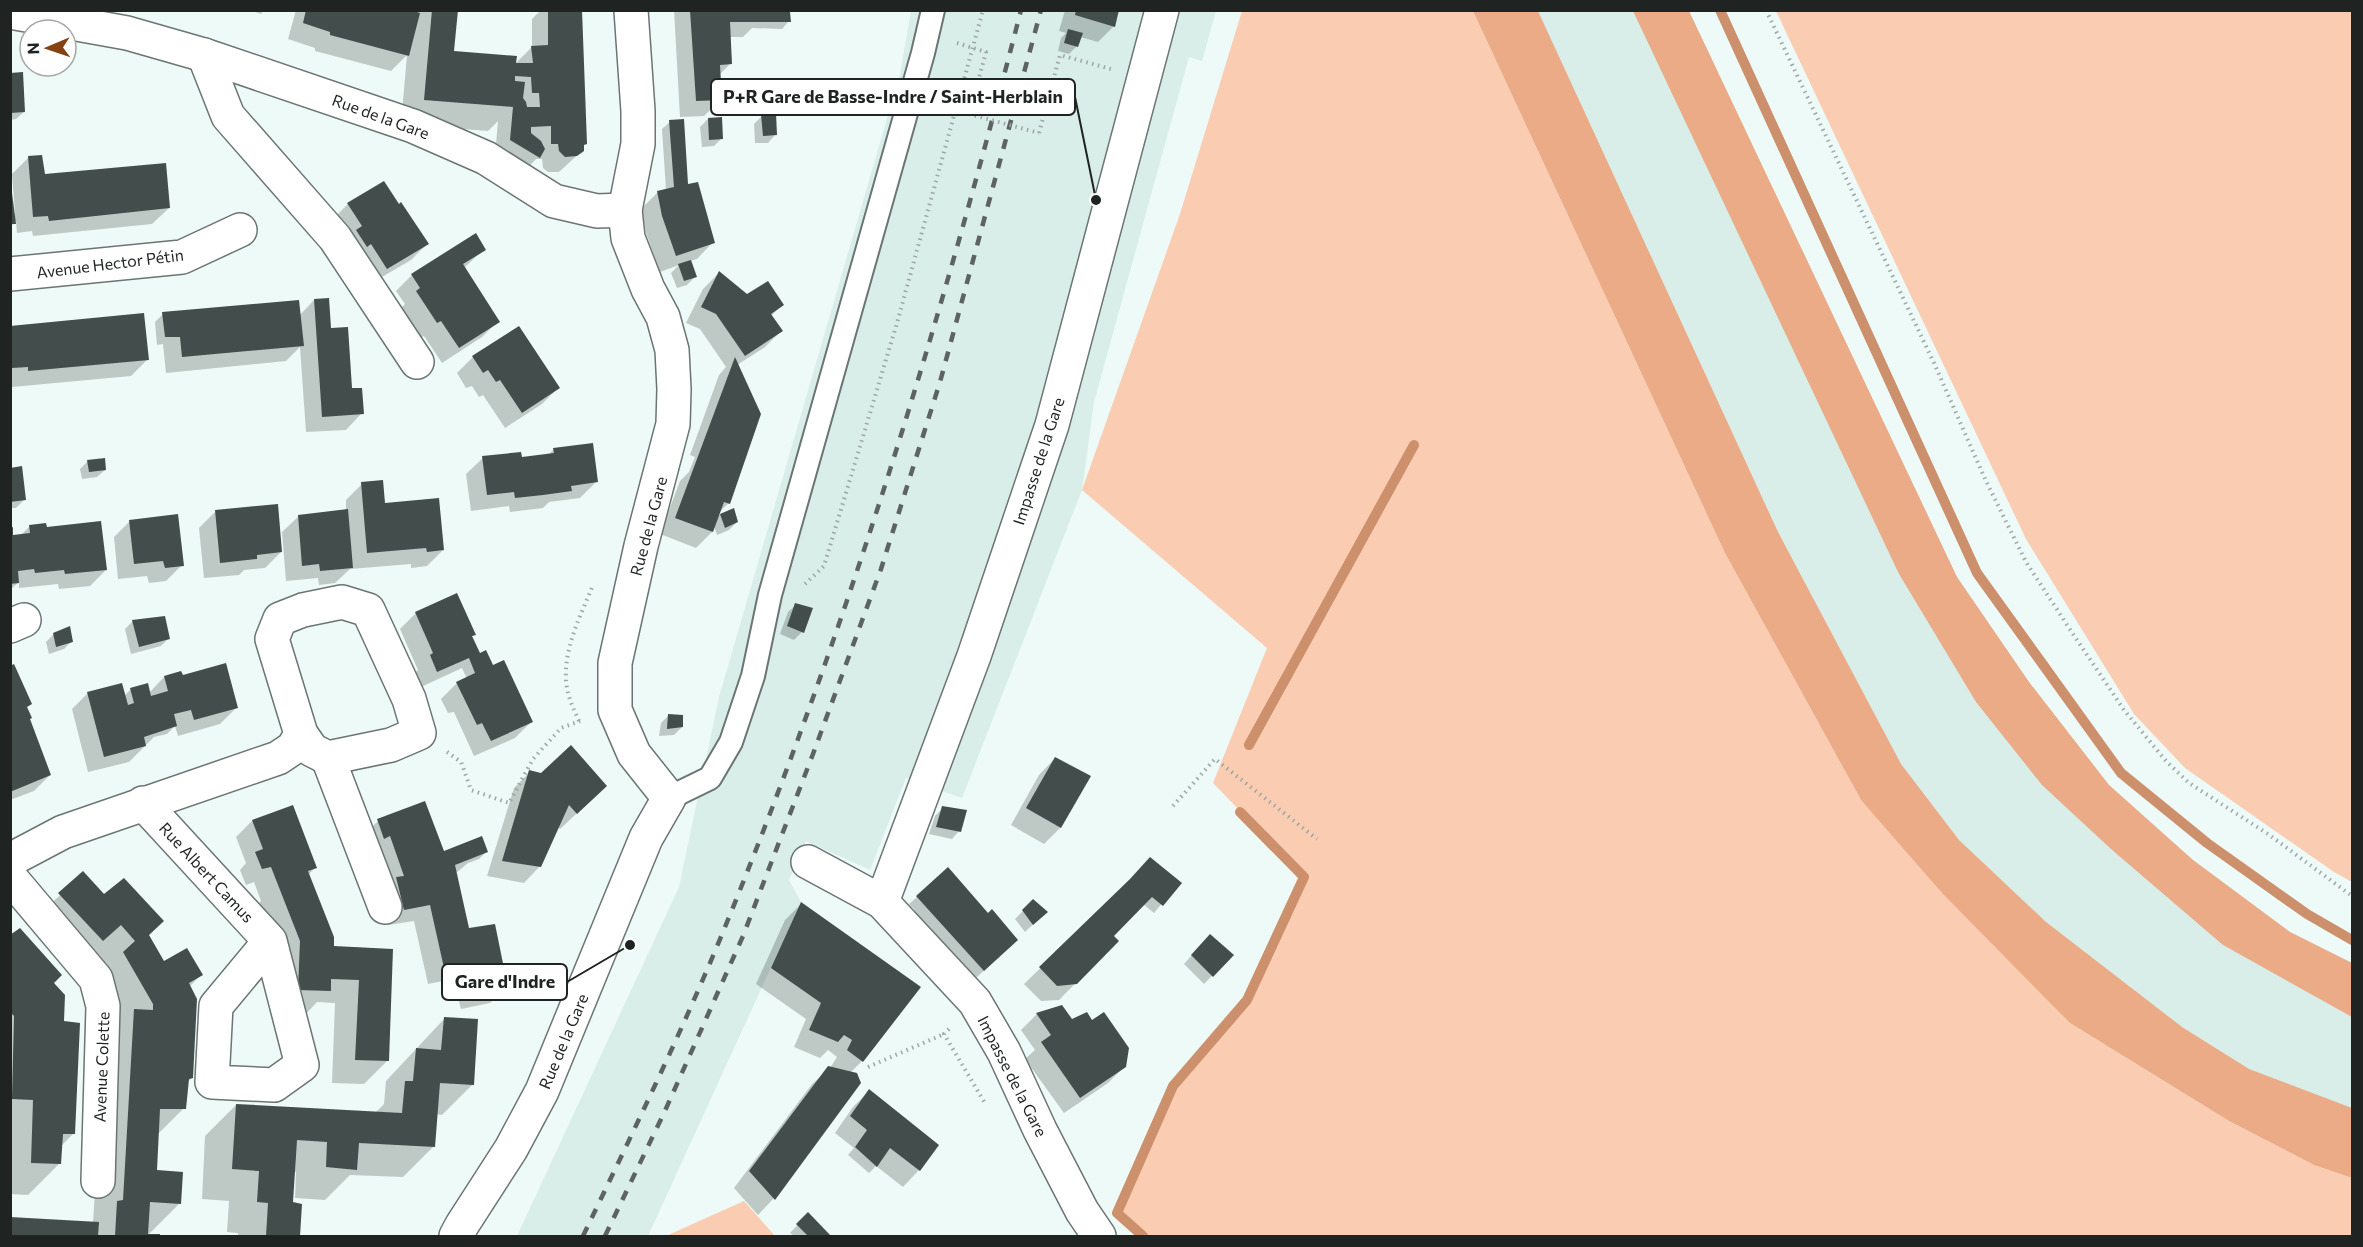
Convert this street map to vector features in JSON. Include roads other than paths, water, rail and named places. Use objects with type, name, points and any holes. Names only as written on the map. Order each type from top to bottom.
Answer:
[{"type":"street","points":[[625,210],[638,144],[631,10]]},
{"type":"street","name":"Impasse de la Gare","points":[[882,902],[974,656],[1052,424],[1162,10]]},
{"type":"street","name":"Rue de la Gare","points":[[10,12],[127,33],[204,55],[413,126],[486,158],[554,201],[597,211],[625,210],[628,238],[648,289],[663,317],[672,350],[674,389],[673,424],[641,546],[615,663],[615,710],[634,754],[669,798],[646,838],[542,1091],[511,1149],[456,1236]]},
{"type":"street","points":[[204,55],[228,116],[335,238],[417,362]]},
{"type":"street","name":"Avenue Hector Pétin","points":[[10,274],[182,257],[240,230]]},
{"type":"street","points":[[342,602],[368,610],[409,699],[419,733],[391,745],[328,758],[312,750],[301,734],[272,639],[280,619],[303,610],[342,602]]},
{"type":"street","name":"Rue Albert Camus","points":[[10,861],[63,832],[278,758],[293,748],[301,734]]},
{"type":"street","points":[[328,758],[385,907]]},
{"type":"street","name":"Rue Albert Camus","points":[[143,803],[270,941]]},
{"type":"street","name":"Impasse de la Gare","points":[[808,862],[882,902],[975,1002],[1004,1052],[1040,1130],[1082,1211],[1100,1236]]},
{"type":"street","name":"Avenue Colette","points":[[10,877],[96,979],[104,1006],[98,1181]]},
{"type":"lane","points":[[669,798],[710,778],[731,742],[753,676],[770,595],[933,10]]},
{"type":"waterway","points":[[1720,10],[1977,573],[2121,773],[2207,843],[2307,914],[2352,940]]},
{"type":"waterway","points":[[1249,745],[1414,445]]},
{"type":"waterway","points":[[1143,1236],[1117,1213],[1173,1086],[1247,1000],[1304,877],[1240,812]]},
{"type":"railway","points":[[583,1236],[709,966],[811,702],[889,474],[924,359],[1021,10]]},
{"type":"railway","points":[[605,1236],[664,1113],[743,936],[881,569],[940,382],[1041,10]]},
{"type":"place","name":"P+R Gare de Basse-Indre / Saint-Herblain","points":[[1096,200]]},
{"type":"place","name":"Gare d'Indre","points":[[630,945]]}]
